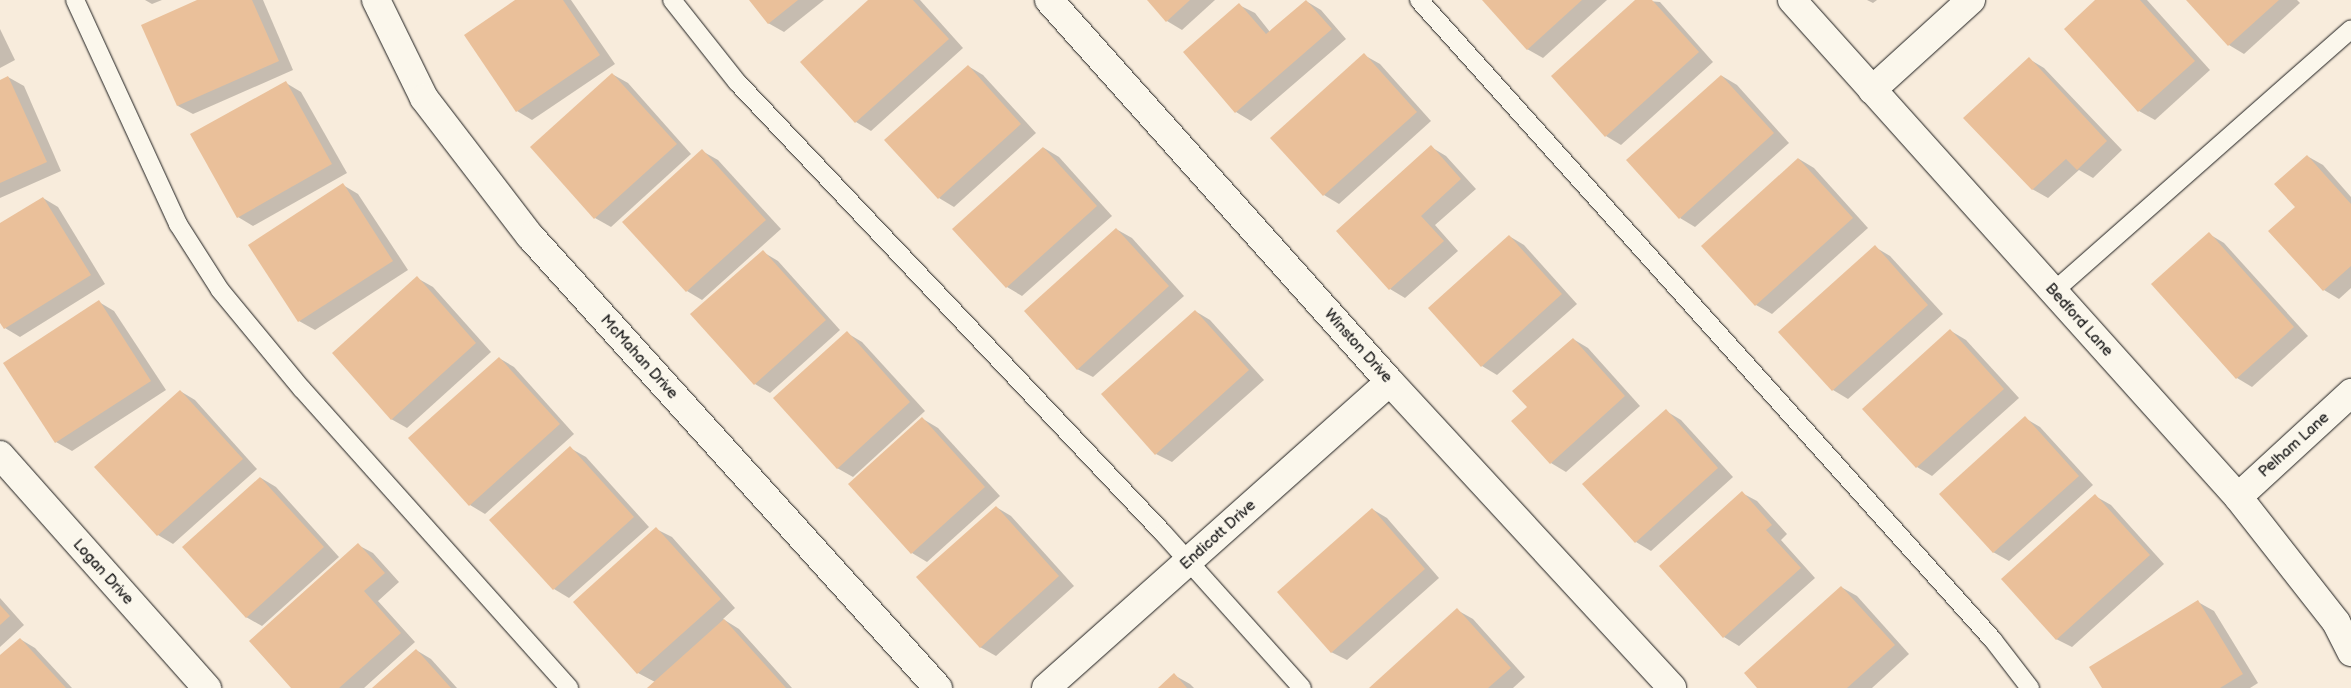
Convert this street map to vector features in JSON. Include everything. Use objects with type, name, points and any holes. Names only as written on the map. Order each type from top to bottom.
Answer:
[{"type":"street","name":"McMahan Drive","points":[[376,0],[424,98],[530,236],[938,688]]},
{"type":"street","name":"Winston Drive","points":[[1049,0],[1390,382],[1672,688]]},
{"type":"street","name":"Bedford Lane","points":[[1792,0],[2238,497],[2336,622],[2351,652]]},
{"type":"street","points":[[1872,90],[1971,0]]},
{"type":"street","name":"Endicott Drive","points":[[1046,688],[1390,382]]},
{"type":"street","name":"Pelham Lane","points":[[2238,497],[2351,393]]},
{"type":"street","name":"Logan Drive","points":[[0,455],[207,688]]},
{"type":"lane","points":[[75,0],[178,224],[220,290],[302,389],[569,688]]},
{"type":"lane","points":[[672,0],[737,82],[1190,561],[1302,688]]},
{"type":"lane","points":[[1419,0],[1993,640],[2030,688]]},
{"type":"lane","points":[[2053,292],[2351,29]]},
{"type":"building","points":[[197,0],[252,0],[279,61],[177,106],[141,25]]},
{"type":"building","points":[[515,0],[563,0],[600,55],[516,112],[464,35]]},
{"type":"building","points":[[749,0],[798,0],[768,24]]},
{"type":"building","points":[[868,0],[913,0],[949,39],[855,123],[800,62]]},
{"type":"building","points":[[1147,0],[1190,0],[1166,22]]},
{"type":"building","points":[[1306,0],[1332,29],[1235,113],[1183,52],[1239,3],[1266,34]]},
{"type":"building","points":[[1482,0],[1582,0],[1527,50]]},
{"type":"building","points":[[1635,0],[1652,0],[1699,52],[1605,137],[1551,76]]},
{"type":"building","points":[[2095,0],[2140,0],[2195,61],[2138,112],[2064,29]]},
{"type":"building","points":[[2186,0],[2279,0],[2228,46]]},
{"type":"building","points":[[1364,53],[1417,112],[1323,196],[1270,138]]},
{"type":"building","points":[[2029,57],[2107,141],[2077,170],[2066,159],[2032,190],[1963,118]]},
{"type":"building","points":[[968,65],[1021,124],[938,199],[884,140]]},
{"type":"building","points":[[612,73],[677,144],[594,219],[530,147]]},
{"type":"building","points":[[1721,75],[1774,133],[1679,219],[1626,160]]},
{"type":"building","points":[[8,76],[47,162],[0,183],[0,80]]},
{"type":"building","points":[[286,81],[332,164],[237,218],[190,134]]},
{"type":"building","points":[[1431,145],[1461,179],[1421,216],[1444,241],[1389,290],[1336,231]]},
{"type":"building","points":[[1043,147],[1097,206],[1006,288],[952,229]]},
{"type":"building","points":[[702,149],[766,220],[686,292],[622,222]]},
{"type":"building","points":[[2307,155],[2351,204],[2351,266],[2323,291],[2268,231],[2295,207],[2274,184]]},
{"type":"building","points":[[1798,158],[1853,218],[1755,306],[1701,246]]},
{"type":"building","points":[[343,183],[393,261],[298,322],[248,245]]},
{"type":"building","points":[[43,197],[91,275],[4,329],[0,323],[0,223]]},
{"type":"building","points":[[1116,228],[1169,286],[1077,370],[1024,311]]},
{"type":"building","points":[[2209,232],[2294,327],[2236,379],[2151,284]]},
{"type":"building","points":[[1509,235],[1562,294],[1481,367],[1428,308]]},
{"type":"building","points":[[1875,245],[1928,305],[1832,391],[1778,332]]},
{"type":"building","points":[[763,250],[826,320],[754,385],[690,314]]},
{"type":"building","points":[[417,276],[476,343],[391,420],[332,353]]},
{"type":"building","points":[[99,300],[151,381],[55,443],[3,363]]},
{"type":"building","points":[[1195,310],[1249,370],[1155,455],[1101,394]]},
{"type":"building","points":[[1950,329],[2004,389],[1916,468],[1862,409]]},
{"type":"building","points":[[847,331],[910,402],[837,469],[773,398]]},
{"type":"building","points":[[1573,338],[1625,396],[1550,464],[1511,421],[1527,407],[1512,391]]},
{"type":"building","points":[[499,357],[560,424],[469,506],[408,438]]},
{"type":"building","points":[[180,390],[243,459],[157,536],[94,467]]},
{"type":"building","points":[[1666,409],[1718,468],[1635,543],[1582,484]]},
{"type":"building","points":[[2025,416],[2079,476],[1993,553],[1939,494]]},
{"type":"building","points":[[922,417],[985,487],[911,554],[848,484]]},
{"type":"building","points":[[570,446],[634,517],[553,590],[489,520]]},
{"type":"building","points":[[260,477],[324,547],[246,618],[182,547]]},
{"type":"building","points":[[1742,491],[1772,525],[1766,530],[1801,568],[1723,638],[1659,566]]},
{"type":"building","points":[[2095,494],[2150,555],[2056,640],[2001,579]]},
{"type":"building","points":[[996,506],[1059,576],[980,648],[916,577]]},
{"type":"building","points":[[1372,508],[1425,569],[1331,653],[1277,592]]},
{"type":"building","points":[[656,527],[721,599],[637,674],[573,602]]},
{"type":"building","points":[[358,543],[385,573],[364,591],[401,633],[339,688],[291,688],[249,641]]},
{"type":"building","points":[[1841,586],[1895,645],[1847,688],[1757,688],[1744,673]]},
{"type":"building","points":[[2198,600],[2243,674],[2220,688],[2102,688],[2089,667]]},
{"type":"building","points":[[0,605],[10,616],[0,625]]},
{"type":"building","points":[[1457,608],[1511,668],[1488,688],[1369,688]]},
{"type":"building","points":[[724,619],[786,688],[647,688]]},
{"type":"building","points":[[20,638],[66,688],[0,688],[0,655]]},
{"type":"building","points":[[416,649],[451,688],[372,688]]},
{"type":"building","points":[[1174,673],[1187,688],[1158,688]]}]
